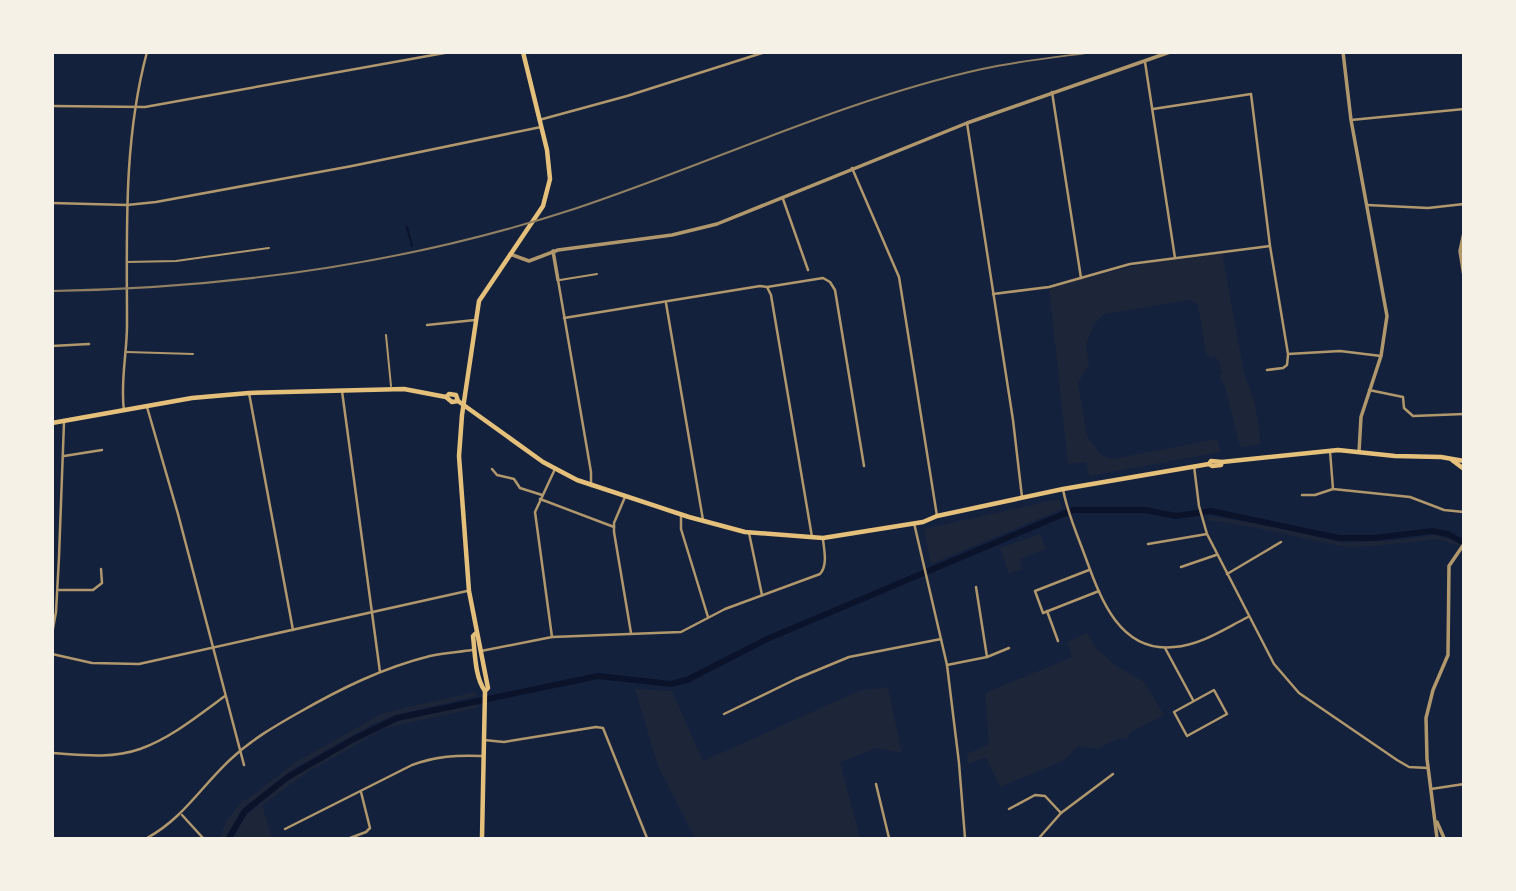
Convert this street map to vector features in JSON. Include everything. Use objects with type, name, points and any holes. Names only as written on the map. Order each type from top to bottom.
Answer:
[{"type":"main road","points":[[482,838],[487,684],[475,634],[469,591],[459,475],[464,404],[479,301],[542,206],[546,195],[550,164],[523,52]]},
{"type":"main road","points":[[52,423],[201,397],[249,393],[391,389],[446,397],[452,402],[464,404],[510,440],[555,469],[591,486],[681,515],[749,533],[823,538],[914,523],[1063,489],[1195,466],[1220,465],[1222,462],[1330,451],[1463,460]]},
{"type":"main road","points":[[1452,459],[1464,469]]},
{"type":"main road","points":[[475,634],[473,636],[481,685],[485,692]]},
{"type":"street","points":[[124,412],[122,388],[127,352],[127,205],[136,107],[147,52]]},
{"type":"street","points":[[52,106],[136,107],[329,76],[450,52]]},
{"type":"street","points":[[539,120],[627,96],[765,52]]},
{"type":"street","points":[[510,254],[528,261],[553,251],[697,230],[783,199],[852,168],[967,123],[1170,52]]},
{"type":"street","points":[[1343,52],[1352,120],[1387,316],[1381,356],[1361,417],[1359,452]]},
{"type":"street","points":[[1145,62],[1175,258]]},
{"type":"street","points":[[1052,92],[1081,278]]},
{"type":"street","points":[[1153,109],[1251,94],[1270,247],[1288,354],[1287,365],[1267,370]]},
{"type":"street","points":[[1352,120],[1464,109]]},
{"type":"street","points":[[967,123],[1013,421],[1022,499]]},
{"type":"street","points":[[52,204],[127,205],[156,202],[352,166],[541,127]]},
{"type":"street","points":[[852,168],[899,277],[937,516]]},
{"type":"street","points":[[783,199],[808,270]]},
{"type":"street","points":[[1367,205],[1428,208],[1464,204]]},
{"type":"street","points":[[1464,233],[1460,251],[1464,276]]},
{"type":"street","points":[[993,294],[1049,287],[1130,264],[1270,247]]},
{"type":"street","points":[[553,251],[592,472],[591,486]]},
{"type":"street","points":[[564,318],[823,278],[833,286],[864,466]]},
{"type":"street","points":[[766,287],[771,295],[812,537]]},
{"type":"street","points":[[666,303],[703,521]]},
{"type":"street","points":[[427,325],[475,320]]},
{"type":"street","points":[[52,346],[89,344]]},
{"type":"street","points":[[1288,354],[1340,351],[1381,356]]},
{"type":"street","points":[[342,390],[380,672]]},
{"type":"street","points":[[1369,390],[1403,397],[1404,408],[1413,416],[1464,414]]},
{"type":"street","points":[[249,393],[293,631]]},
{"type":"street","points":[[147,407],[244,765]]},
{"type":"street","points":[[52,634],[58,590],[64,422]]},
{"type":"street","points":[[64,456],[102,450]]},
{"type":"street","points":[[1330,451],[1333,489]]},
{"type":"street","points":[[1195,466],[1199,506],[1207,534],[1274,664],[1299,693],[1409,767],[1428,768]]},
{"type":"street","points":[[492,469],[497,475],[514,479],[520,488],[614,527]]},
{"type":"street","points":[[552,637],[535,512],[555,469]]},
{"type":"street","points":[[1063,489],[1089,569],[1105,606],[1118,625],[1135,640],[1165,648],[1198,642],[1248,617]]},
{"type":"street","points":[[1303,495],[1315,495],[1333,489],[1410,497],[1444,510],[1464,512]]},
{"type":"street","points":[[625,497],[614,527],[631,633]]},
{"type":"street","points":[[52,503],[61,503]]},
{"type":"street","points":[[681,515],[681,529],[708,617]]},
{"type":"street","points":[[914,523],[947,665],[965,838]]},
{"type":"street","points":[[749,533],[762,595]]},
{"type":"street","points":[[1148,544],[1207,534]]},
{"type":"street","points":[[481,652],[552,637],[681,632],[708,617],[823,572],[823,538]]},
{"type":"street","points":[[1226,575],[1281,542]]},
{"type":"street","points":[[1437,838],[1428,768],[1426,718],[1433,690],[1448,655],[1449,566],[1463,545]]},
{"type":"street","points":[[1181,567],[1216,555]]},
{"type":"street","points":[[58,590],[93,590],[102,583],[101,569]]},
{"type":"street","points":[[1089,569],[1035,591],[1043,613],[1099,591]]},
{"type":"street","points":[[976,587],[987,657]]},
{"type":"street","points":[[52,654],[92,663],[139,664],[469,591]]},
{"type":"street","points":[[1047,611],[1058,641]]},
{"type":"street","points":[[724,714],[849,657],[942,639]]},
{"type":"street","points":[[947,665],[987,657],[1009,648]]},
{"type":"street","points":[[1165,648],[1194,701]]},
{"type":"street","points":[[148,838],[167,827],[215,773],[255,739],[331,694],[380,672],[432,656],[475,650]]},
{"type":"street","points":[[1213,690],[1227,714],[1187,736],[1174,712],[1194,701],[1213,690]]},
{"type":"street","points":[[52,752],[102,756],[141,749],[177,729],[225,696]]},
{"type":"street","points":[[484,740],[504,742],[603,728],[647,838]]},
{"type":"street","points":[[285,829],[432,757],[483,756]]},
{"type":"street","points":[[1039,838],[1061,813],[1113,774]]},
{"type":"street","points":[[876,784],[889,838]]},
{"type":"street","points":[[1431,789],[1464,784]]},
{"type":"street","points":[[350,838],[370,828],[361,792]]},
{"type":"street","points":[[1009,809],[1035,795],[1045,796],[1061,813]]},
{"type":"street","points":[[181,814],[204,838]]},
{"type":"street","points":[[1436,820],[1444,838]]},
{"type":"lane","points":[[126,262],[176,261],[269,248]]},
{"type":"lane","points":[[558,280],[597,274]]},
{"type":"lane","points":[[386,335],[391,389]]},
{"type":"lane","points":[[127,352],[193,354]]},
{"type":"shaded area","points":[[1222,252],[1244,373],[1255,403],[1261,444],[1241,447],[1239,443],[1225,387],[1219,375],[1222,373],[1219,361],[1206,354],[1198,304],[1189,300],[1105,314],[1094,324],[1086,345],[1089,364],[1078,383],[1087,436],[1101,455],[1113,459],[1217,439],[1221,452],[1089,476],[1086,462],[1068,464],[1049,287],[1158,260]]},
{"type":"shaded area","points":[[1059,499],[1062,509],[931,564],[924,529]]},
{"type":"shaded area","points":[[1209,516],[1269,525],[1343,543],[1435,535],[1460,543],[1459,546],[1438,539],[1344,547],[1208,520]]},
{"type":"shaded area","points":[[1040,534],[1046,549],[1020,559],[1022,569],[1009,574],[1000,548]]},
{"type":"shaded area","points":[[1087,633],[1104,655],[1118,667],[1144,682],[1164,715],[1131,732],[1127,738],[1114,740],[1098,749],[1078,746],[1065,760],[1000,787],[986,757],[968,764],[967,754],[989,744],[985,693],[1072,657],[1067,642]]},
{"type":"shaded area","points":[[888,687],[902,753],[877,748],[840,762],[860,838],[695,838],[658,766],[635,689],[672,691],[703,761],[859,691]]},
{"type":"shaded area","points":[[475,692],[476,696],[396,715],[373,724],[293,769],[241,810],[226,838],[220,838],[226,821],[244,799],[296,762],[383,713]]},
{"type":"shaded area","points":[[477,704],[477,708],[385,728],[306,773],[262,805],[272,838],[233,838],[245,816],[289,779],[360,738],[406,718]]},
{"type":"waterway","points":[[407,227],[412,246]]},
{"type":"waterway","points":[[229,838],[245,811],[288,777],[397,718],[598,676],[671,684],[687,680],[767,639],[1073,510],[1145,510],[1176,516],[1211,511],[1339,538],[1374,538],[1432,531],[1448,534],[1464,543]]},
{"type":"railway","points":[[52,291],[185,285],[251,278],[382,258],[446,245],[574,209],[827,115],[930,82],[996,66],[1094,52]]}]
